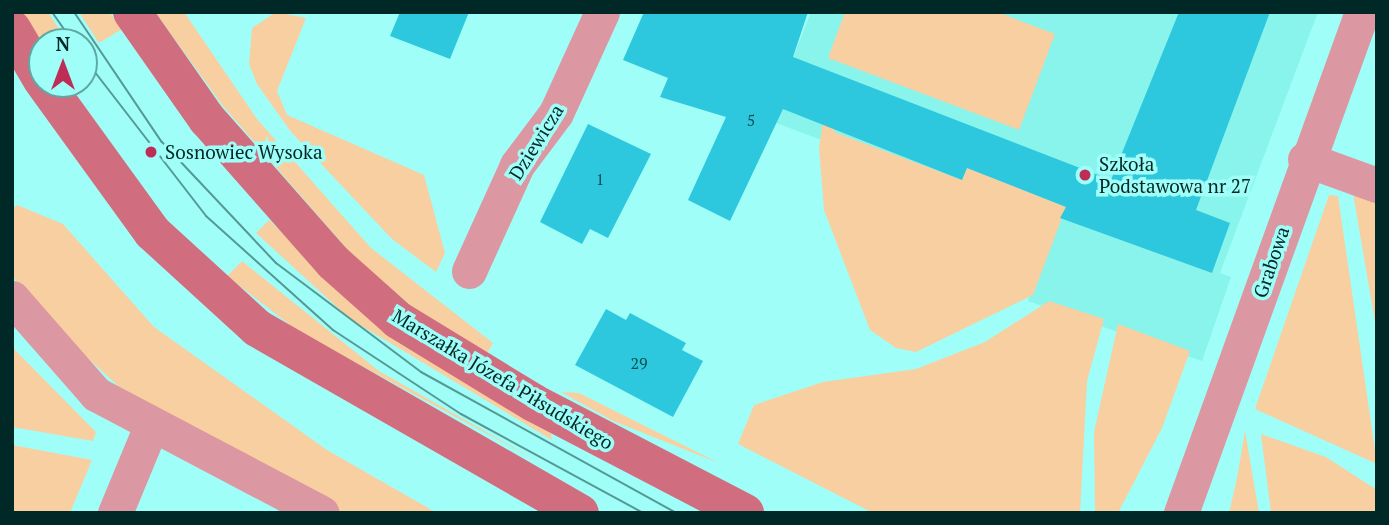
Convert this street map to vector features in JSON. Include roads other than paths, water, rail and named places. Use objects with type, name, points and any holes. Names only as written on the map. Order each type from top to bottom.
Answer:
[{"type":"main road","name":"Marszałka Józefa Piłsudskiego","points":[[132,12],[207,119],[333,262],[398,320],[534,403],[744,513]]},
{"type":"main road","points":[[12,29],[28,56]]},
{"type":"main road","points":[[55,98],[152,232],[257,328],[580,513]]},
{"type":"street","name":"Dziewicza","points":[[469,271],[517,166],[556,113],[602,12]]},
{"type":"street","name":"Grabowa","points":[[1181,513],[1305,159],[1362,12]]},
{"type":"street","points":[[1305,159],[1377,185]]},
{"type":"street","points":[[12,298],[53,352],[96,394],[151,426],[322,513]]},
{"type":"street","points":[[115,513],[151,426]]},
{"type":"tram line","points":[[52,12],[63,28]]},
{"type":"tram line","points":[[74,12],[161,141],[276,263],[421,372],[676,513]]},
{"type":"tram line","points":[[98,76],[206,216],[333,330],[461,414],[643,513]]},
{"type":"place","name":"Sosnowiec Wysoka","points":[[151,152]]},
{"type":"place","name":"Szkoła Podstawowa nr 27","points":[[1085,175]]}]
